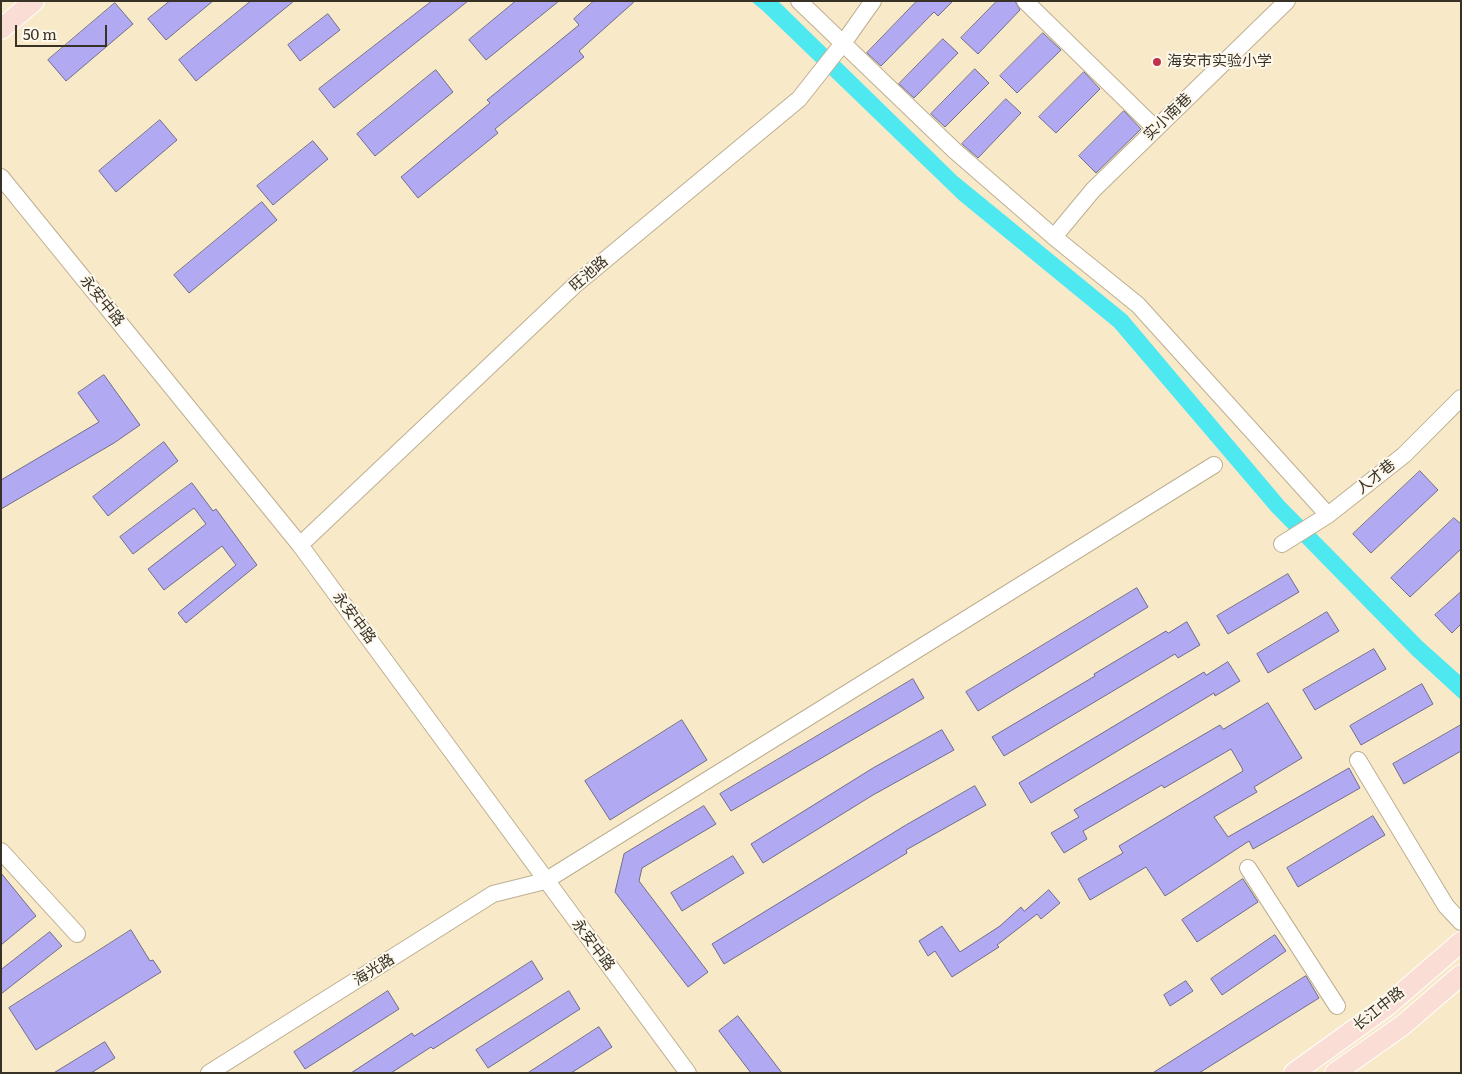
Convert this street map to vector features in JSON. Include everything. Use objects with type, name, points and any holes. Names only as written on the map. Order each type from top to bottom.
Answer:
[{"type":"main road","points":[[1,30],[34,1]]},
{"type":"main road","name":"长江中路","points":[[1294,1073],[1386,1006],[1461,942]]},
{"type":"main road","name":"长江中路","points":[[1335,1073],[1402,1025],[1461,975]]},
{"type":"street","points":[[799,1],[844,42],[955,151],[1138,305],[1325,517]]},
{"type":"street","name":"旺池路","points":[[300,545],[576,284],[798,99],[844,42],[873,1]]},
{"type":"street","points":[[1024,1],[1156,129]]},
{"type":"street","name":"实小南巷","points":[[1054,236],[1093,190],[1287,1]]},
{"type":"street","name":"永安中路","points":[[1,177],[300,545],[488,799],[545,881],[688,1073]]},
{"type":"street","name":"人才巷","points":[[1285,542],[1325,517],[1404,455],[1461,398]]},
{"type":"street","name":"海光路","points":[[209,1073],[493,894],[545,881],[1214,465]]},
{"type":"street","points":[[1358,760],[1446,906],[1461,922]]},
{"type":"street","points":[[1,850],[77,934]]},
{"type":"street","points":[[1248,868],[1337,1006]]},
{"type":"water","points":[[751,1],[778,1],[957,176],[1127,315],[1284,501],[1422,641],[1461,676],[1461,700],[1412,655],[1271,511],[1114,327],[959,200]]},
{"type":"building","points":[[170,1],[213,1],[166,40],[148,19]]},
{"type":"building","points":[[251,1],[294,1],[196,81],[179,60]]},
{"type":"building","points":[[432,1],[468,1],[334,108],[319,89]]},
{"type":"building","points":[[516,1],[559,1],[486,60],[469,40]]},
{"type":"building","points":[[594,1],[635,1],[579,51],[584,57],[495,129],[498,133],[418,198],[401,177],[490,103],[487,100],[579,25],[574,19]]},
{"type":"building","points":[[917,1],[953,1],[938,16],[934,12],[881,66],[867,53]]},
{"type":"building","points":[[997,1],[1015,1],[1020,10],[978,54],[961,38]]},
{"type":"building","points":[[115,3],[133,24],[66,81],[48,60]]},
{"type":"building","points":[[328,14],[340,30],[300,61],[288,45]]},
{"type":"building","points":[[1043,33],[1061,50],[1017,93],[1000,76]]},
{"type":"building","points":[[943,39],[958,53],[914,98],[899,84]]},
{"type":"building","points":[[975,69],[989,83],[945,127],[931,114]]},
{"type":"building","points":[[436,70],[453,92],[375,156],[357,134]]},
{"type":"building","points":[[1084,72],[1100,89],[1056,133],[1039,117]]},
{"type":"building","points":[[1006,99],[1021,113],[978,158],[962,144]]},
{"type":"building","points":[[1124,111],[1141,129],[1096,173],[1079,156]]},
{"type":"building","points":[[160,120],[177,140],[116,192],[99,171]]},
{"type":"building","points":[[313,141],[328,159],[273,205],[257,186]]},
{"type":"building","points":[[262,202],[277,220],[189,293],[174,275]]},
{"type":"building","points":[[104,375],[140,425],[114,443],[1,509],[1,480],[99,422],[78,393]]},
{"type":"building","points":[[164,442],[178,461],[108,516],[93,497]]},
{"type":"building","points":[[1420,471],[1438,490],[1371,553],[1353,534]]},
{"type":"building","points":[[192,483],[213,511],[216,509],[257,565],[186,623],[178,613],[236,565],[222,546],[164,590],[148,569],[206,524],[194,508],[133,554],[120,537]]},
{"type":"building","points":[[1454,518],[1461,524],[1461,549],[1410,597],[1391,578]]},
{"type":"building","points":[[1288,574],[1299,592],[1228,634],[1217,616]]},
{"type":"building","points":[[1137,588],[1148,607],[978,711],[966,692]]},
{"type":"building","points":[[1461,592],[1461,624],[1452,633],[1435,615]]},
{"type":"building","points":[[1327,612],[1339,631],[1268,673],[1257,654]]},
{"type":"building","points":[[1187,622],[1200,645],[1178,658],[1175,654],[1004,756],[992,737],[1166,631],[1168,633]]},
{"type":"building","points":[[1374,649],[1386,669],[1315,710],[1303,690]]},
{"type":"building","points":[[1228,662],[1240,681],[1215,696],[1214,693],[1031,803],[1019,783],[1204,672],[1206,675]]},
{"type":"building","points":[[913,679],[924,698],[731,811],[720,794]]},
{"type":"building","points":[[1422,684],[1433,704],[1361,745],[1350,726]]},
{"type":"building","points":[[1268,703],[1302,758],[1254,787],[1257,792],[1214,817],[1228,837],[1349,768],[1360,788],[1253,849],[1249,841],[1165,896],[1146,867],[1090,900],[1078,879],[1123,853],[1119,846],[1243,771],[1231,749],[1164,788],[1162,785],[1083,831],[1087,839],[1064,853],[1051,833],[1079,817],[1074,810],[1220,725],[1223,729]]},
{"type":"building","points":[[682,720],[707,760],[610,820],[585,781]]},
{"type":"building","points":[[1461,725],[1461,751],[1404,784],[1393,764]]},
{"type":"building","points":[[942,730],[954,750],[873,795],[763,863],[751,844],[873,768]]},
{"type":"building","points":[[975,786],[986,805],[906,850],[907,853],[724,964],[712,944],[906,825]]},
{"type":"building","points":[[704,806],[716,824],[642,868],[639,881],[708,972],[688,987],[615,892],[624,854]]},
{"type":"building","points":[[1373,816],[1385,835],[1298,887],[1287,868]]},
{"type":"building","points":[[733,856],[744,873],[682,911],[671,893]]},
{"type":"building","points":[[1,873],[36,916],[1,945]]},
{"type":"building","points":[[1243,879],[1258,902],[1197,942],[1182,920]]},
{"type":"building","points":[[1049,890],[1060,903],[1041,919],[1037,914],[997,945],[999,947],[952,977],[935,951],[928,956],[919,941],[942,926],[960,952],[1000,926],[1021,907],[1024,911]]},
{"type":"building","points":[[131,930],[150,961],[153,960],[161,972],[36,1050],[9,1008]]},
{"type":"building","points":[[50,932],[62,946],[1,994],[1,970]]},
{"type":"building","points":[[1275,935],[1286,951],[1222,995],[1211,979]]},
{"type":"building","points":[[532,961],[543,979],[433,1049],[431,1047],[391,1073],[351,1073],[412,1033],[414,1036]]},
{"type":"building","points":[[1306,976],[1319,998],[1199,1073],[1153,1073]]},
{"type":"building","points":[[1186,981],[1193,991],[1170,1006],[1164,995]]},
{"type":"building","points":[[388,991],[399,1009],[305,1069],[294,1052]]},
{"type":"building","points":[[569,991],[580,1009],[488,1068],[476,1050]]},
{"type":"building","points":[[738,1016],[782,1073],[751,1073],[719,1031]]},
{"type":"building","points":[[599,1027],[612,1047],[571,1073],[528,1073]]},
{"type":"building","points":[[105,1042],[115,1058],[91,1073],[54,1073]]},
{"type":"place","name":"海安市实验小学","points":[[1157,62]]}]
